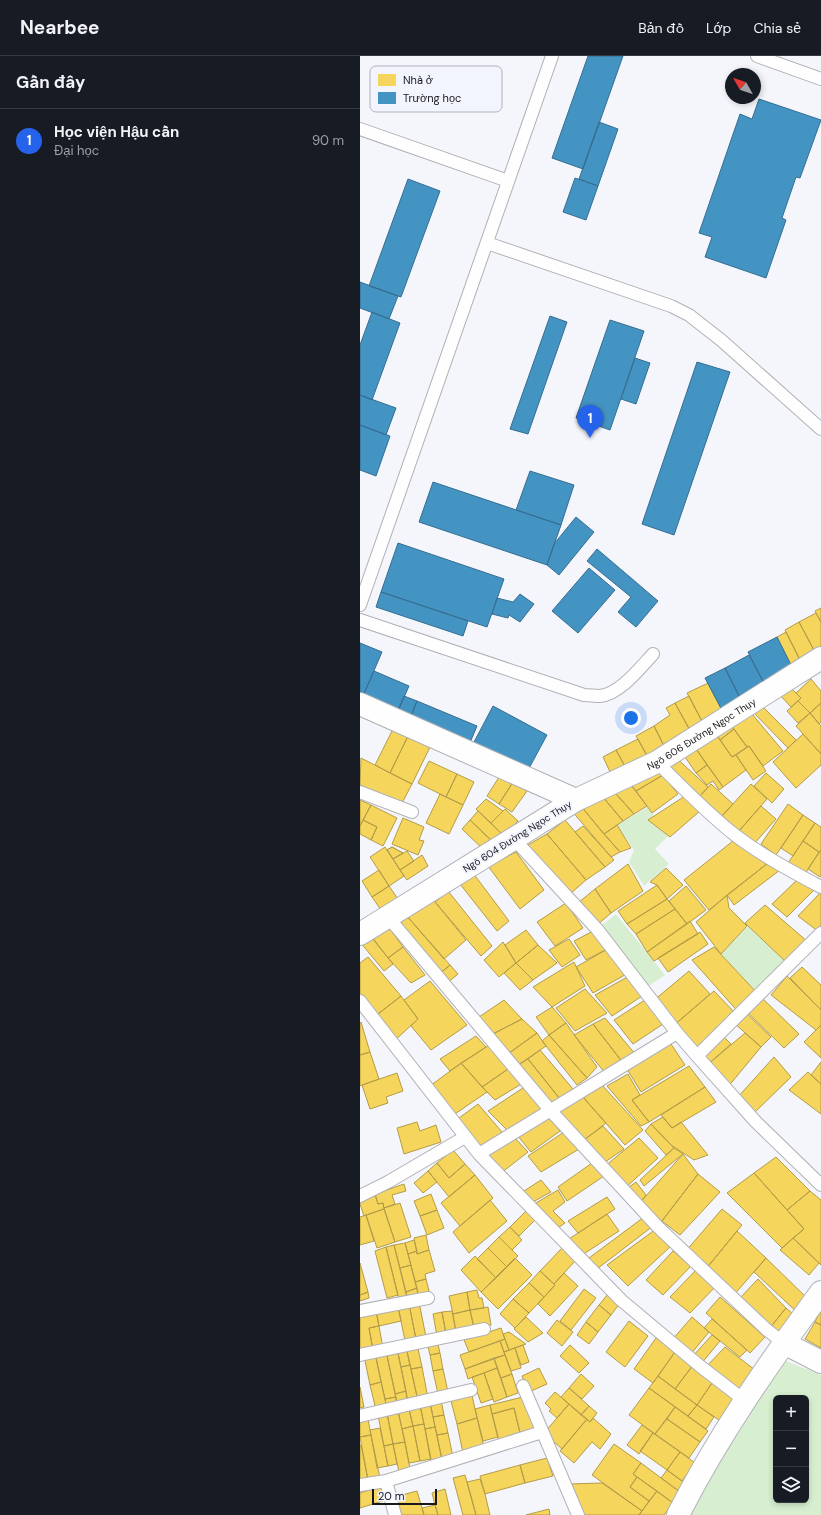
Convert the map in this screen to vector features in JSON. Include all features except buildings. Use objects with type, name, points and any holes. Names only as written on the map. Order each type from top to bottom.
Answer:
[{"type":"street","name":"Ngõ 606 Đường Ngọc Thụy","points":[[576,800],[657,762],[821,658]]},
{"type":"street","name":"Ngõ 604 Đường Ngọc Thụy","points":[[360,704],[576,800]]},
{"type":"street","name":"Ngõ 604 Đường Ngọc Thụy","points":[[360,934],[576,800]]},
{"type":"street","points":[[678,1515],[692,1488],[744,1400],[821,1292]]},
{"type":"street","points":[[784,1343],[821,1362]]},
{"type":"lane","points":[[360,605],[552,56]]},
{"type":"lane","points":[[757,56],[821,78]]},
{"type":"lane","points":[[360,128],[508,181]]},
{"type":"lane","points":[[487,243],[671,306],[689,315],[721,340],[821,429]]},
{"type":"lane","points":[[360,620],[584,695],[601,696],[615,690],[629,680],[653,654]]},
{"type":"lane","points":[[657,762],[688,795],[735,835],[787,869],[821,886]]},
{"type":"lane","points":[[360,792],[412,812]]},
{"type":"lane","points":[[514,839],[597,929],[677,1033],[697,1056],[756,1122],[821,1185]]},
{"type":"lane","points":[[388,917],[550,1110],[658,1227],[767,1330],[784,1343]]},
{"type":"lane","points":[[697,1056],[821,933]]},
{"type":"lane","points":[[360,1001],[479,1154],[621,1300],[744,1400]]},
{"type":"lane","points":[[479,1154],[677,1033]]},
{"type":"lane","points":[[360,1196],[388,1182],[465,1137]]},
{"type":"lane","points":[[360,1311],[428,1298]]},
{"type":"lane","points":[[360,1355],[484,1328]]},
{"type":"lane","points":[[523,1386],[578,1515]]},
{"type":"lane","points":[[360,1416],[471,1390]]},
{"type":"lane","points":[[360,1485],[386,1481],[542,1432]]},
{"type":"lane","points":[[386,1481],[395,1515]]},
{"type":"green space","points":[[648,807],[654,816],[648,820],[668,836],[655,849],[669,864],[644,886],[629,862],[634,850],[617,825]]},
{"type":"green space","points":[[616,914],[665,975],[644,989],[597,929]]},
{"type":"green space","points":[[748,926],[786,962],[756,991],[721,954]]},
{"type":"green space","points":[[776,1357],[821,1375],[821,1515],[689,1515]]},
{"type":"place","name":"Học viện Hậu cần","points":[[590,438]]}]
